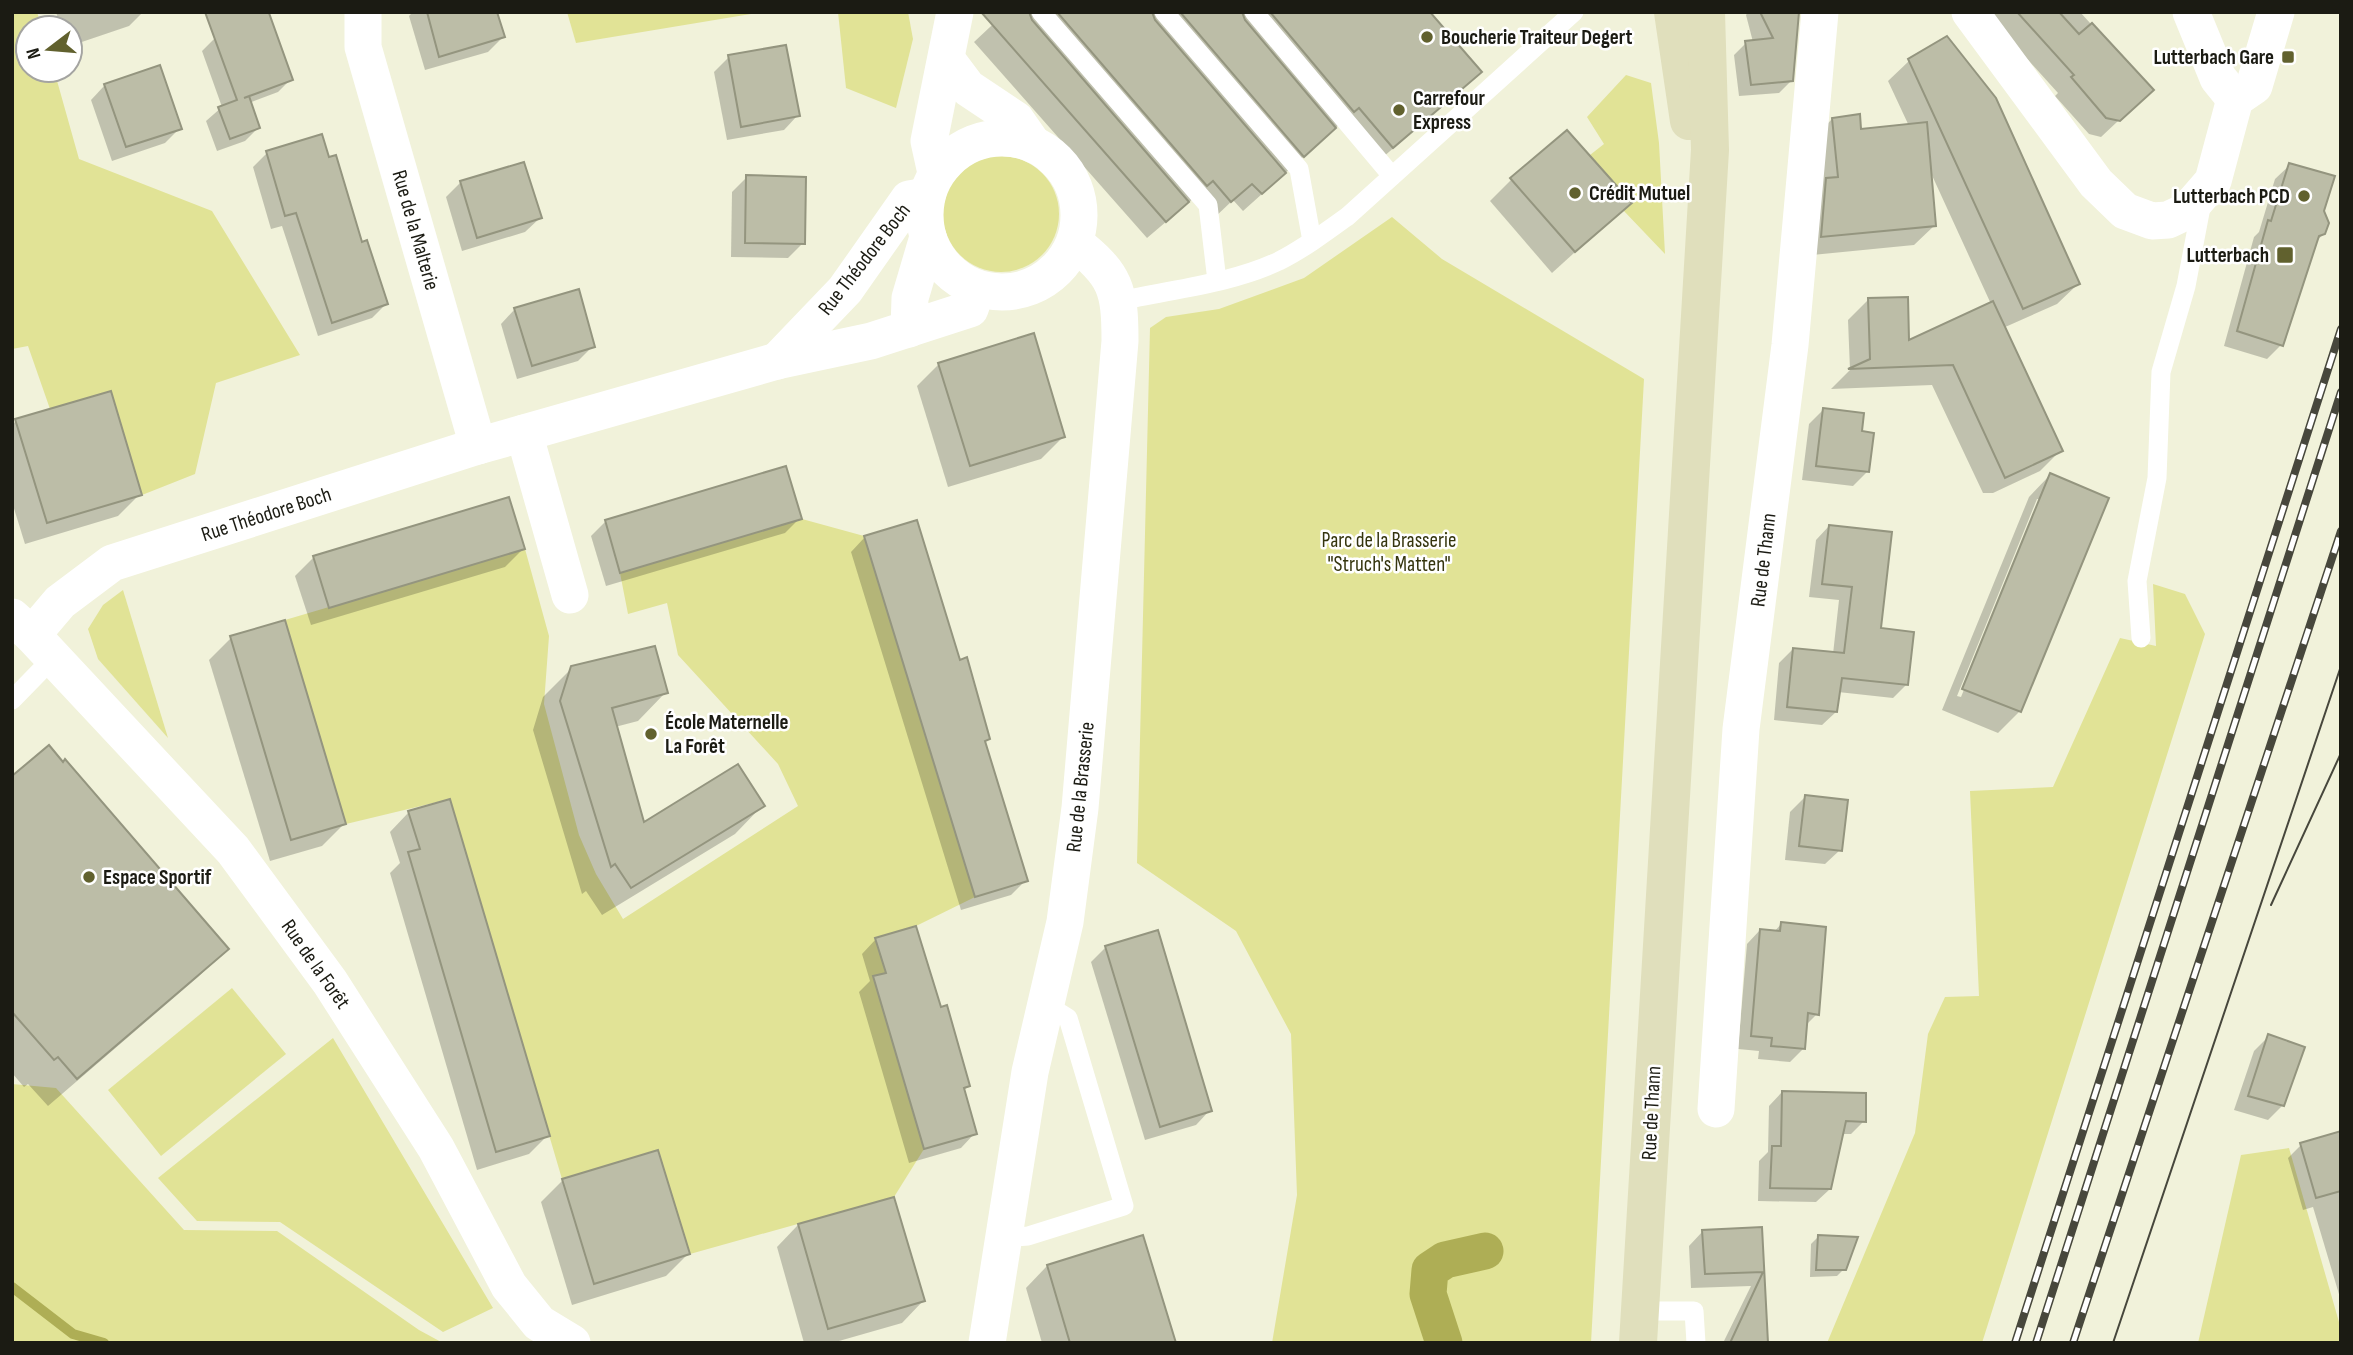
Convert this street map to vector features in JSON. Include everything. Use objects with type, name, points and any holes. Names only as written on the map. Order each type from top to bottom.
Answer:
[{"type":"main road","name":"Rue de Thann","points":[[1673,12],[1685,88],[1703,254]]},
{"type":"main road","name":"Rue de Thann","points":[[1639,1327],[1710,150],[1706,12]]},
{"type":"street","name":"Rue de la Malterie","points":[[363,12],[363,47],[478,446]]},
{"type":"street","points":[[931,185],[950,157],[979,142],[1011,138],[1032,143],[1052,156],[1068,174],[1077,196],[1079,219],[1075,243],[1063,264],[1045,279],[1024,290],[1001,293],[977,289],[955,277],[939,259],[928,237],[924,217],[931,185],[929,141],[955,12]]},
{"type":"street","name":"Rue de Thann","points":[[1716,1109],[1741,729],[1790,345],[1820,12]]},
{"type":"street","points":[[1970,12],[2096,183],[2125,211],[2152,221],[2168,220],[2187,211],[2213,181],[2221,161],[2235,99],[2255,86],[2276,12]]},
{"type":"street","points":[[2191,12],[2218,78],[2235,99]]},
{"type":"street","points":[[947,60],[968,88],[1016,120],[1032,143]]},
{"type":"street","name":"Rue Théodore Boch","points":[[777,361],[845,290],[909,199],[931,185]]},
{"type":"street","name":"Rue Théodore Boch","points":[[909,329],[910,298],[928,237]]},
{"type":"street","name":"Rue de la Brasserie","points":[[987,1343],[1030,1072],[1065,922],[1080,808],[1120,341],[1120,301],[1103,265],[1075,243]]},
{"type":"street","name":"Rue Théodore Boch","points":[[33,637],[60,602],[112,563],[478,446],[777,361],[871,341],[909,329],[970,309],[977,289]]},
{"type":"street","points":[[524,433],[569,595]]},
{"type":"street","name":"Rue de la Forêt","points":[[33,637],[233,850],[330,982],[436,1149],[509,1286],[539,1323],[572,1343]]},
{"type":"lane","points":[[1041,12],[1209,205],[1217,281]]},
{"type":"lane","points":[[1164,12],[1299,169],[1312,241]]},
{"type":"lane","points":[[1254,12],[1392,176]]},
{"type":"lane","points":[[1120,301],[1217,281],[1279,261],[1312,241],[1348,216],[1574,12]]},
{"type":"lane","points":[[2141,638],[2137,581],[2157,478],[2161,372],[2186,286],[2203,194]]},
{"type":"lane","points":[[12,700],[33,637]]},
{"type":"lane","points":[[1003,1238],[1028,1236],[1124,1206],[1068,1018],[1047,1005]]},
{"type":"lane","points":[[1639,1327],[1694,1311],[1696,1343]]},
{"type":"green space","points":[[12,12],[37,12],[14,14],[14,84],[58,84],[79,159],[212,211],[300,355],[216,383],[195,474],[142,495],[111,391],[50,409],[28,346],[12,349]]},
{"type":"green space","points":[[567,12],[763,12],[576,43]]},
{"type":"green space","points":[[838,12],[908,12],[913,39],[896,108],[846,88]]},
{"type":"green space","points":[[1626,75],[1651,83],[1659,143],[1665,254],[1623,210],[1631,203],[1590,155],[1604,144],[1587,117]]},
{"type":"green space","points":[[1001,156],[1023,160],[1042,173],[1055,192],[1059,214],[1055,236],[1042,255],[1023,268],[1001,272],[979,268],[960,255],[947,236],[943,214],[947,192],[960,173],[979,160]]},
{"type":"green space","name":"Parc de la Brasserie \"Struch's Matten\"","points":[[1392,217],[1442,259],[1644,379],[1591,1343],[1272,1343],[1297,1195],[1291,1034],[1236,931],[1137,863],[1150,328],[1166,317],[1219,309],[1304,278]]},
{"type":"green space","points":[[802,519],[864,536],[975,897],[916,926],[875,938],[886,973],[873,977],[924,1149],[894,1197],[690,1254],[658,1150],[562,1179],[450,799],[346,824],[285,620],[525,549],[549,636],[544,704],[579,835],[596,874],[623,919],[798,806],[778,764],[678,655],[667,603],[628,614],[620,573]]},
{"type":"green space","points":[[2153,584],[2185,594],[2205,634],[1982,1343],[1827,1343],[1915,1133],[1928,1034],[1945,997],[1979,996],[1970,791],[2053,787],[2120,638],[2156,646]]},
{"type":"green space","points":[[123,590],[168,738],[98,659],[88,629],[103,605]]},
{"type":"green space","points":[[232,988],[286,1054],[161,1156],[108,1090]]},
{"type":"green space","points":[[333,1038],[493,1308],[443,1332],[280,1222],[197,1221],[158,1178]]},
{"type":"green space","points":[[12,1084],[56,1088],[184,1230],[277,1231],[419,1330],[443,1343],[12,1343]]},
{"type":"green space","points":[[2289,1148],[2341,1329],[2341,1342],[2198,1343],[2241,1155]]},
{"type":"building","points":[[205,12],[269,13],[293,80],[249,96],[260,128],[230,139],[218,107],[237,100]]},
{"type":"building","points":[[427,12],[497,12],[505,37],[439,57]]},
{"type":"building","points":[[981,12],[1029,12],[1032,20],[1189,202],[1166,222]]},
{"type":"building","points":[[1057,12],[1152,12],[1155,20],[1286,173],[1262,194],[1252,184],[1231,202],[1213,181],[1207,186]]},
{"type":"building","points":[[1180,12],[1242,12],[1245,20],[1336,128],[1304,157]]},
{"type":"building","name":"Carrefour Express","points":[[1270,12],[1430,12],[1482,72],[1393,148],[1359,108],[1354,112]]},
{"type":"building","points":[[1760,12],[1799,12],[1793,81],[1751,85],[1745,41],[1773,38]]},
{"type":"building","points":[[2017,12],[2059,12],[2079,34],[2092,23],[2154,90],[2120,121],[2106,118],[2071,77],[2074,75]]},
{"type":"building","points":[[1947,36],[1996,98],[2080,284],[2023,309],[1908,59]]},
{"type":"building","points":[[786,45],[800,116],[741,127],[728,55]]},
{"type":"building","points":[[160,65],[182,129],[126,147],[104,84]]},
{"type":"building","points":[[1860,114],[1861,129],[1927,122],[1936,226],[1821,237],[1826,178],[1838,177],[1832,118]]},
{"type":"building","points":[[1567,130],[1632,203],[1575,252],[1510,178]]},
{"type":"building","points":[[322,134],[329,157],[336,155],[362,242],[367,240],[388,304],[332,323],[296,213],[285,216],[266,151]]},
{"type":"building","points":[[524,162],[542,218],[477,238],[460,181]]},
{"type":"building","points":[[2289,163],[2335,176],[2324,211],[2329,223],[2325,234],[2319,236],[2283,346],[2237,331],[2268,220],[2271,221]]},
{"type":"building","points":[[746,175],[806,177],[805,244],[745,243]]},
{"type":"building","points":[[579,289],[595,347],[532,366],[514,308]]},
{"type":"building","points":[[1908,297],[1909,340],[1993,301],[2063,451],[2005,478],[1953,365],[1848,369],[1870,359],[1868,298]]},
{"type":"building","points":[[1034,333],[1065,437],[970,466],[938,363]]},
{"type":"building","points":[[111,391],[142,495],[47,523],[15,419]]},
{"type":"building","points":[[1823,408],[1864,413],[1862,431],[1874,433],[1869,472],[1816,466]]},
{"type":"building","points":[[786,466],[802,519],[620,573],[605,520]]},
{"type":"building","points":[[2050,473],[2109,498],[2021,712],[1962,689]]},
{"type":"building","points":[[509,497],[525,549],[329,608],[313,556]]},
{"type":"building","points":[[917,520],[960,660],[967,657],[990,739],[985,741],[1028,881],[975,897],[864,536]]},
{"type":"building","points":[[1829,525],[1892,532],[1881,628],[1914,632],[1908,685],[1842,678],[1837,712],[1787,707],[1793,648],[1844,653],[1852,587],[1822,584]]},
{"type":"building","points":[[285,620],[346,824],[291,840],[230,636]]},
{"type":"building","points":[[655,646],[668,693],[612,708],[644,822],[738,764],[765,806],[631,888],[615,864],[611,867],[560,701],[571,666]]},
{"type":"building","name":"Espace Sportif","points":[[49,745],[63,762],[65,759],[229,949],[77,1079],[58,1057],[54,1060],[12,1012],[12,776]]},
{"type":"building","points":[[1805,795],[1848,800],[1842,851],[1799,846]]},
{"type":"building","points":[[450,799],[550,1136],[496,1152],[408,852],[420,849],[408,811]]},
{"type":"building","points":[[1781,922],[1826,927],[1819,1015],[1808,1013],[1805,1049],[1771,1046],[1772,1038],[1751,1036],[1760,929],[1780,931]]},
{"type":"building","points":[[916,926],[941,1007],[947,1005],[970,1086],[964,1088],[977,1134],[924,1149],[873,976],[886,973],[875,938]]},
{"type":"building","points":[[1158,930],[1212,1111],[1160,1127],[1105,946]]},
{"type":"building","points":[[2268,1034],[2305,1047],[2284,1106],[2248,1096]]},
{"type":"building","points":[[1782,1091],[1866,1093],[1866,1122],[1846,1121],[1831,1189],[1770,1188],[1772,1146],[1781,1146]]},
{"type":"building","points":[[2341,1131],[2341,1191],[2316,1198],[2300,1143]]},
{"type":"building","points":[[658,1150],[690,1254],[594,1284],[562,1179]]},
{"type":"building","points":[[894,1197],[925,1301],[828,1329],[798,1224]]},
{"type":"building","points":[[1762,1227],[1768,1343],[1730,1343],[1763,1272],[1705,1274],[1702,1230]]},
{"type":"building","points":[[1143,1235],[1176,1343],[1070,1343],[1047,1265]]},
{"type":"building","points":[[1818,1235],[1858,1237],[1846,1270],[1816,1270]]},
{"type":"waterway","points":[[1444,1343],[1428,1294],[1430,1270],[1445,1260],[1485,1251]]},
{"type":"waterway","points":[[12,1287],[73,1334],[104,1343]]},
{"type":"tram line","points":[[2113,1343],[2341,666]]},
{"type":"tram line","points":[[2271,905],[2341,753]]},
{"type":"railway","points":[[2015,1343],[2341,329]]},
{"type":"railway","points":[[2036,1343],[2341,392]]},
{"type":"railway","points":[[2073,1343],[2341,531]]},
{"type":"place","name":"Boucherie Traiteur Degert","points":[[1427,37]]},
{"type":"place","name":"Lutterbach Gare","points":[[2288,57]]},
{"type":"place","name":"Carrefour Express","points":[[1399,110]]},
{"type":"place","name":"Crédit Mutuel","points":[[1575,193]]},
{"type":"place","name":"Lutterbach PCD","points":[[2304,196]]},
{"type":"place","name":"Lutterbach","points":[[2285,255]]},
{"type":"place","name":"École Maternelle La Forêt","points":[[651,734]]},
{"type":"place","name":"Espace Sportif","points":[[89,877]]}]
